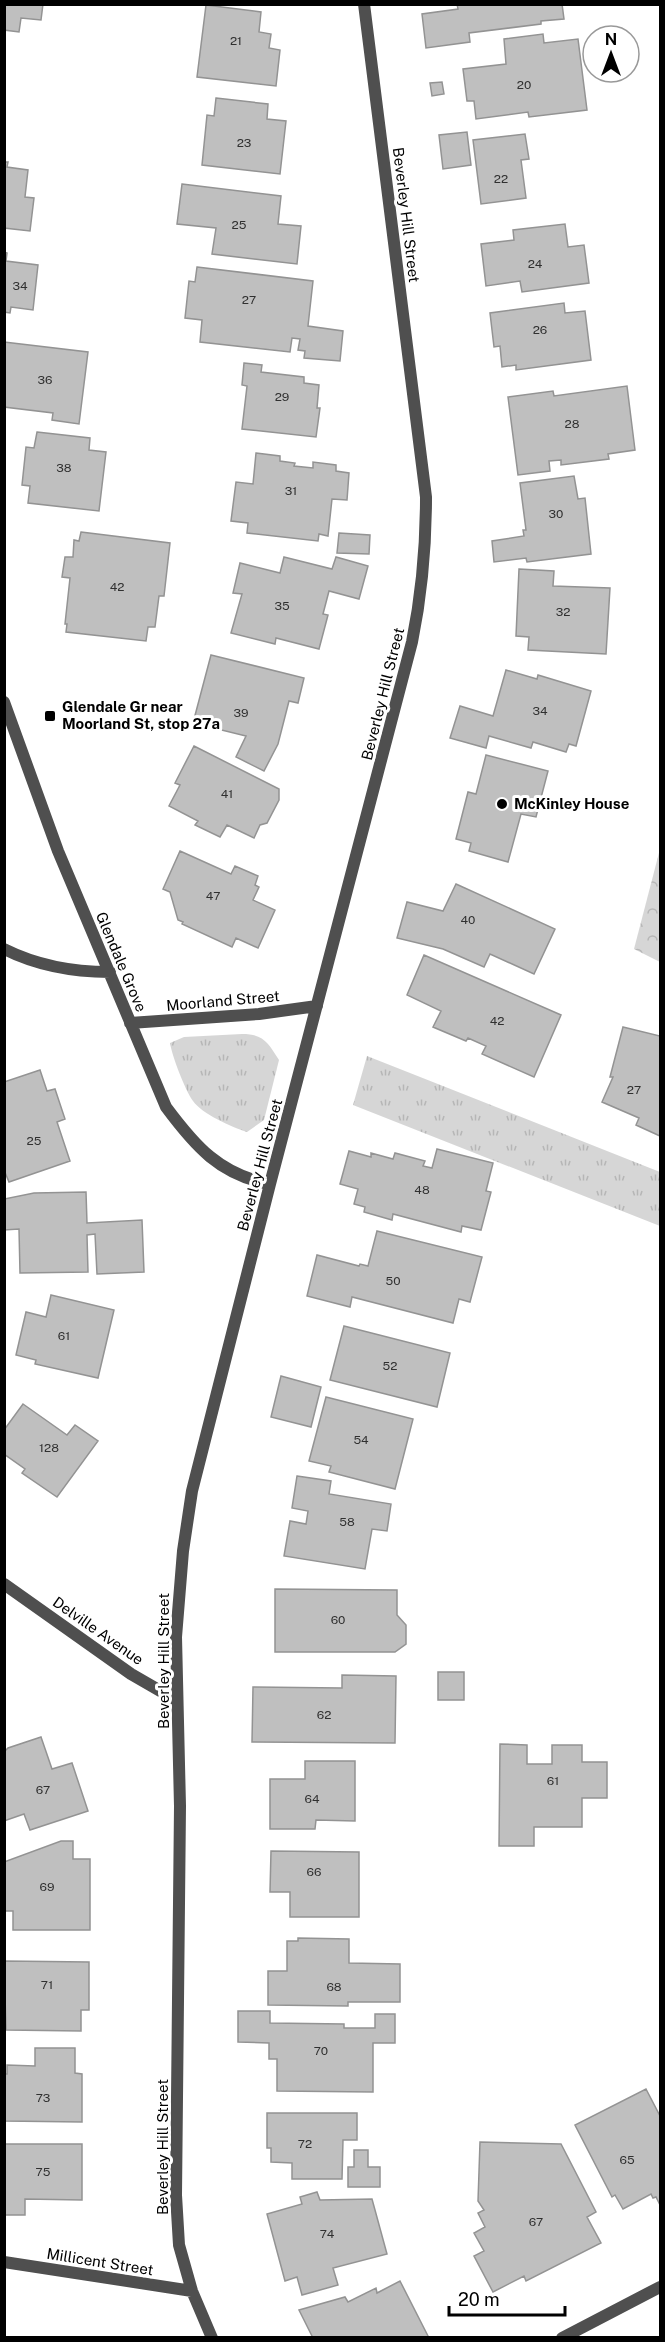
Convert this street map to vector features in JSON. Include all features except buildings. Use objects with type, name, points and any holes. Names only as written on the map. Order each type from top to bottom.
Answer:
[{"type":"street","name":"Beverley Hill Street","points":[[212,2337],[192,2291],[179,2245],[176,2195],[180,1806],[176,1700],[178,1591],[192,1491],[412,642],[421,597],[426,548],[426,497],[364,4]]},
{"type":"street","name":"Glendale Grove","points":[[4,702],[58,851],[166,1107],[188,1137],[209,1157],[228,1171],[249,1180],[270,1184]]},
{"type":"street","points":[[4,949],[35,962],[66,970],[110,972]]},
{"type":"street","name":"Moorland Street","points":[[130,1023],[259,1014],[317,1006]]},
{"type":"street","name":"Delville Avenue","points":[[4,1584],[131,1674],[176,1700]]},
{"type":"street","name":"Millicent Street","points":[[4,2262],[192,2291]]},
{"type":"street","points":[[562,2337],[660,2287]]},
{"type":"green space","points":[[660,849],[660,962],[634,949]]},
{"type":"green space","points":[[242,1034],[256,1036],[265,1041],[279,1060],[264,1120],[247,1132],[210,1115],[197,1106],[179,1073],[170,1043],[184,1037]]},
{"type":"green space","points":[[367,1056],[660,1172],[660,1226],[353,1105]]},
{"type":"place","name":"Glendale Gr near Moorland St, stop 27a","points":[[50,716]]},
{"type":"place","name":"McKinley House","points":[[502,804]]}]
